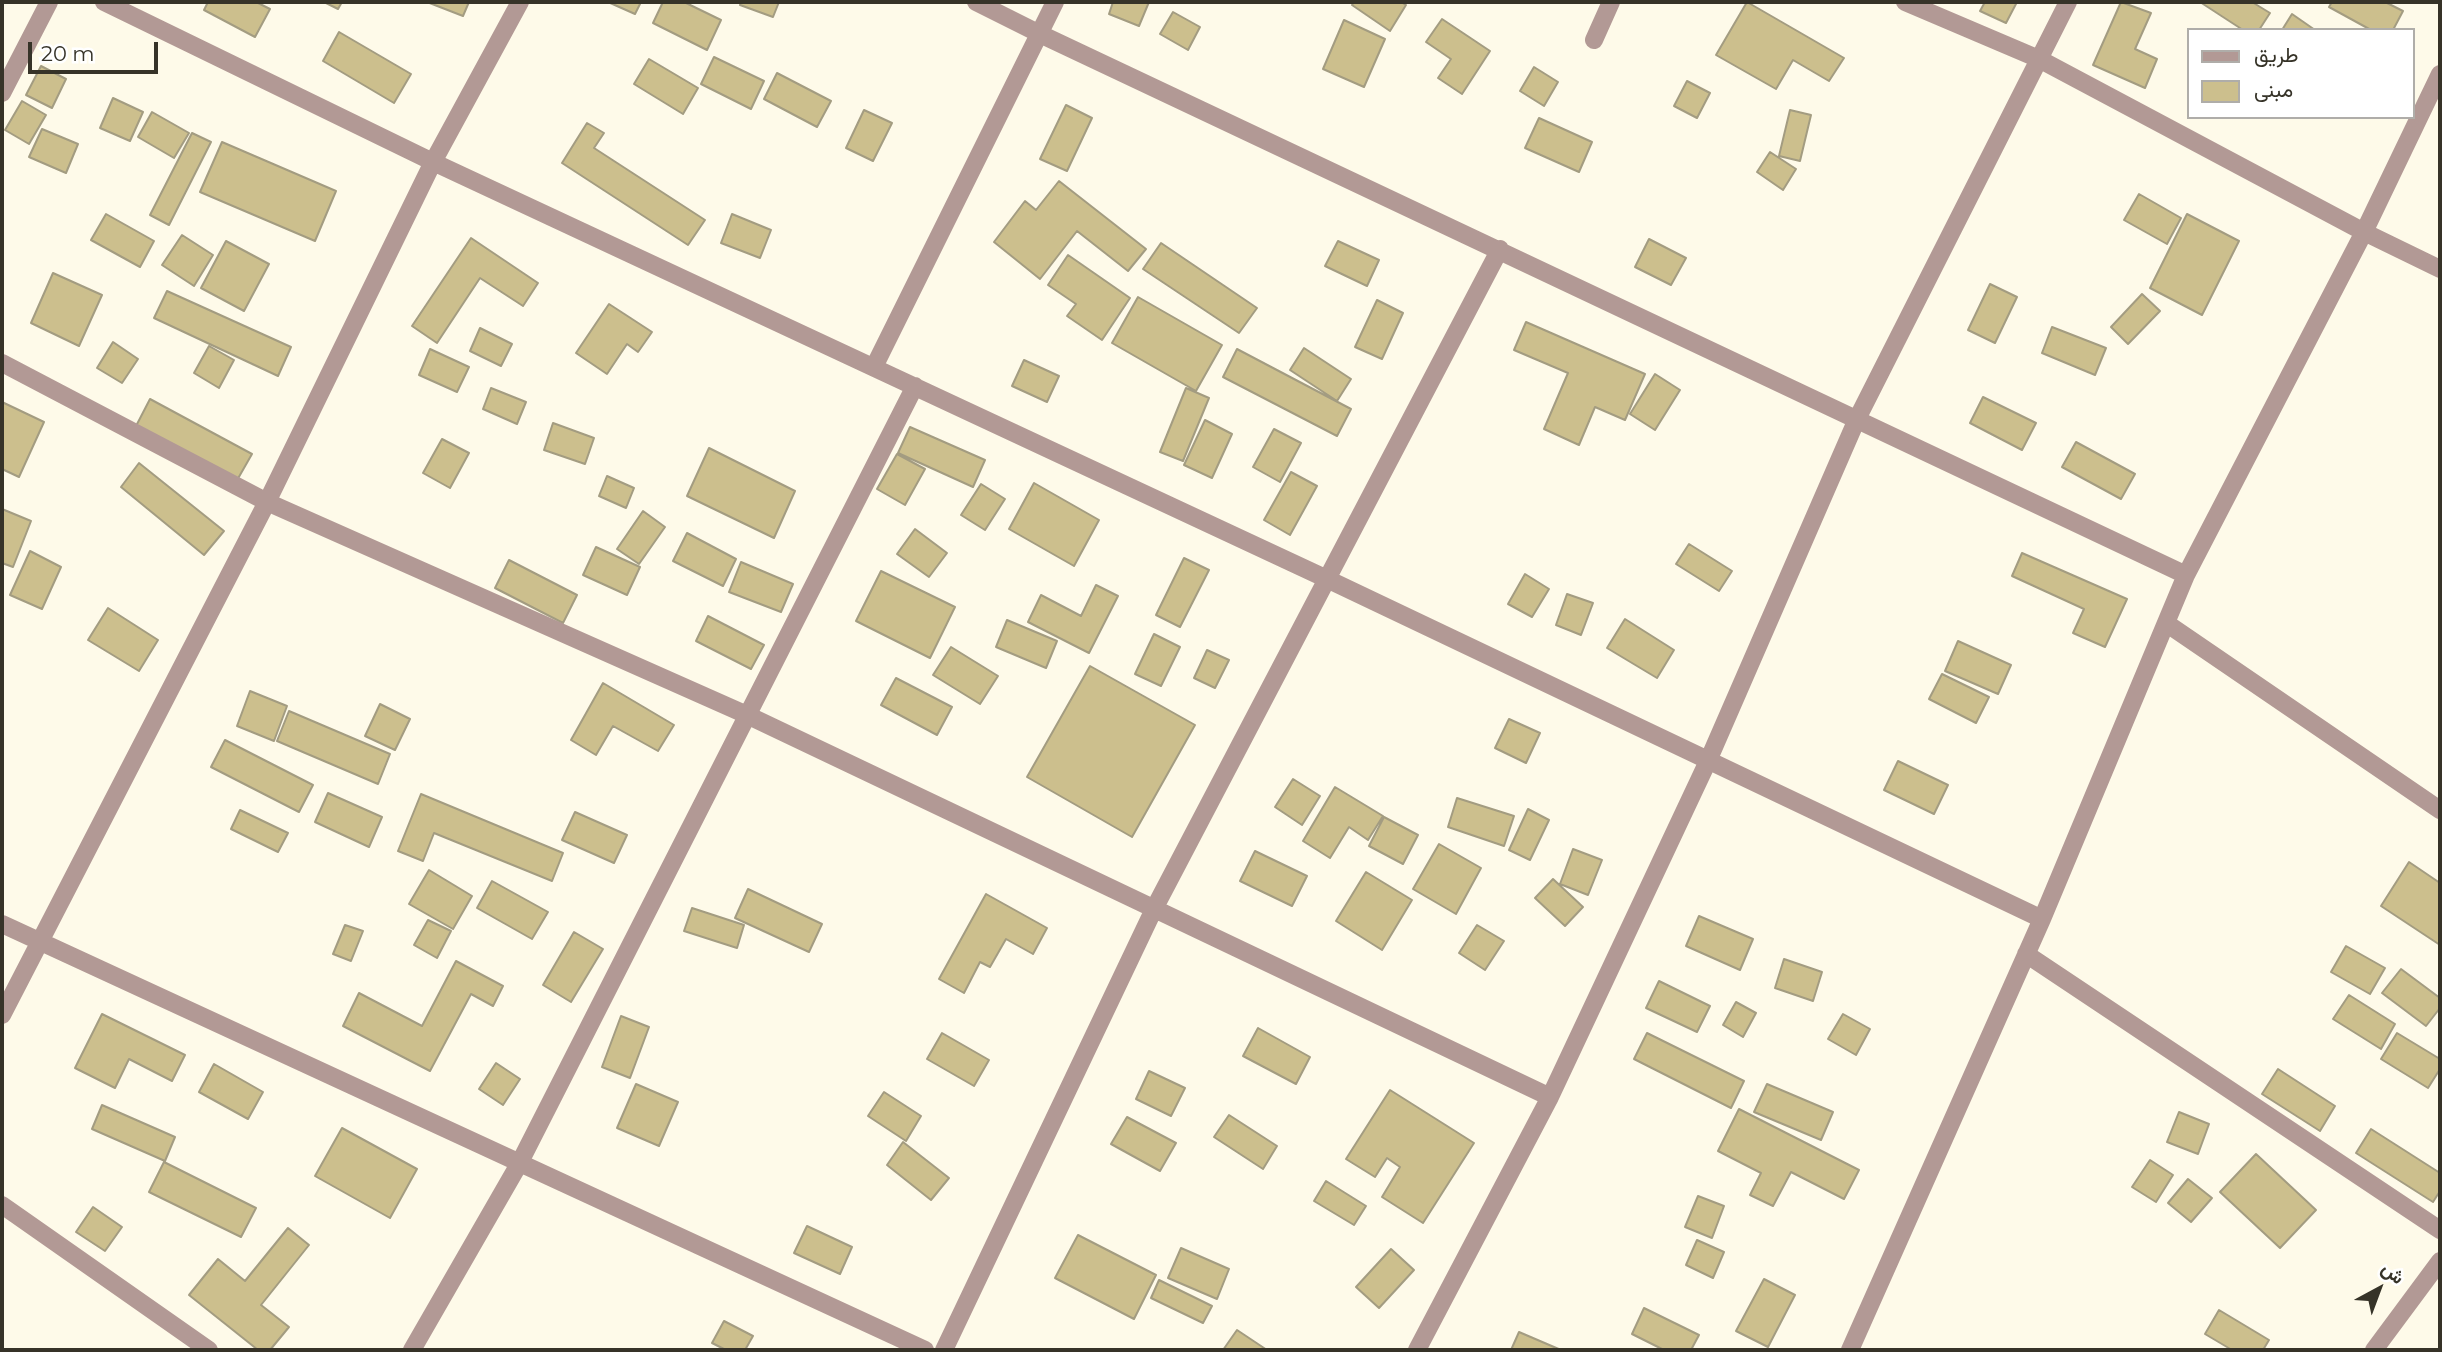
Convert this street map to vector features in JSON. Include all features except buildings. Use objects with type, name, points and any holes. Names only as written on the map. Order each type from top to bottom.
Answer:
[{"type":"street","points":[[2,93],[49,2]]},
{"type":"street","points":[[104,2],[433,162],[1327,579],[2042,919]]},
{"type":"street","points":[[2,1015],[267,502],[433,162],[520,2]]},
{"type":"street","points":[[976,2],[2186,575]]},
{"type":"street","points":[[874,368],[1055,2]]},
{"type":"street","points":[[1594,40],[1611,2]]},
{"type":"street","points":[[1905,2],[2039,59],[2364,232],[2440,269]]},
{"type":"street","points":[[1417,1350],[1550,1097],[1708,761],[1857,419],[2068,2]]},
{"type":"street","points":[[1850,1350],[2042,919],[2186,575],[2364,232],[2440,74]]},
{"type":"street","points":[[944,1350],[1154,909],[1500,250]]},
{"type":"street","points":[[2,363],[267,502],[747,715],[1550,1097]]},
{"type":"street","points":[[412,1350],[519,1164],[915,386]]},
{"type":"street","points":[[2166,623],[2440,810]]},
{"type":"street","points":[[2,924],[925,1350]]},
{"type":"street","points":[[2026,954],[2440,1230]]},
{"type":"street","points":[[2,1205],[209,1350]]},
{"type":"street","points":[[2374,1350],[2440,1261]]}]
